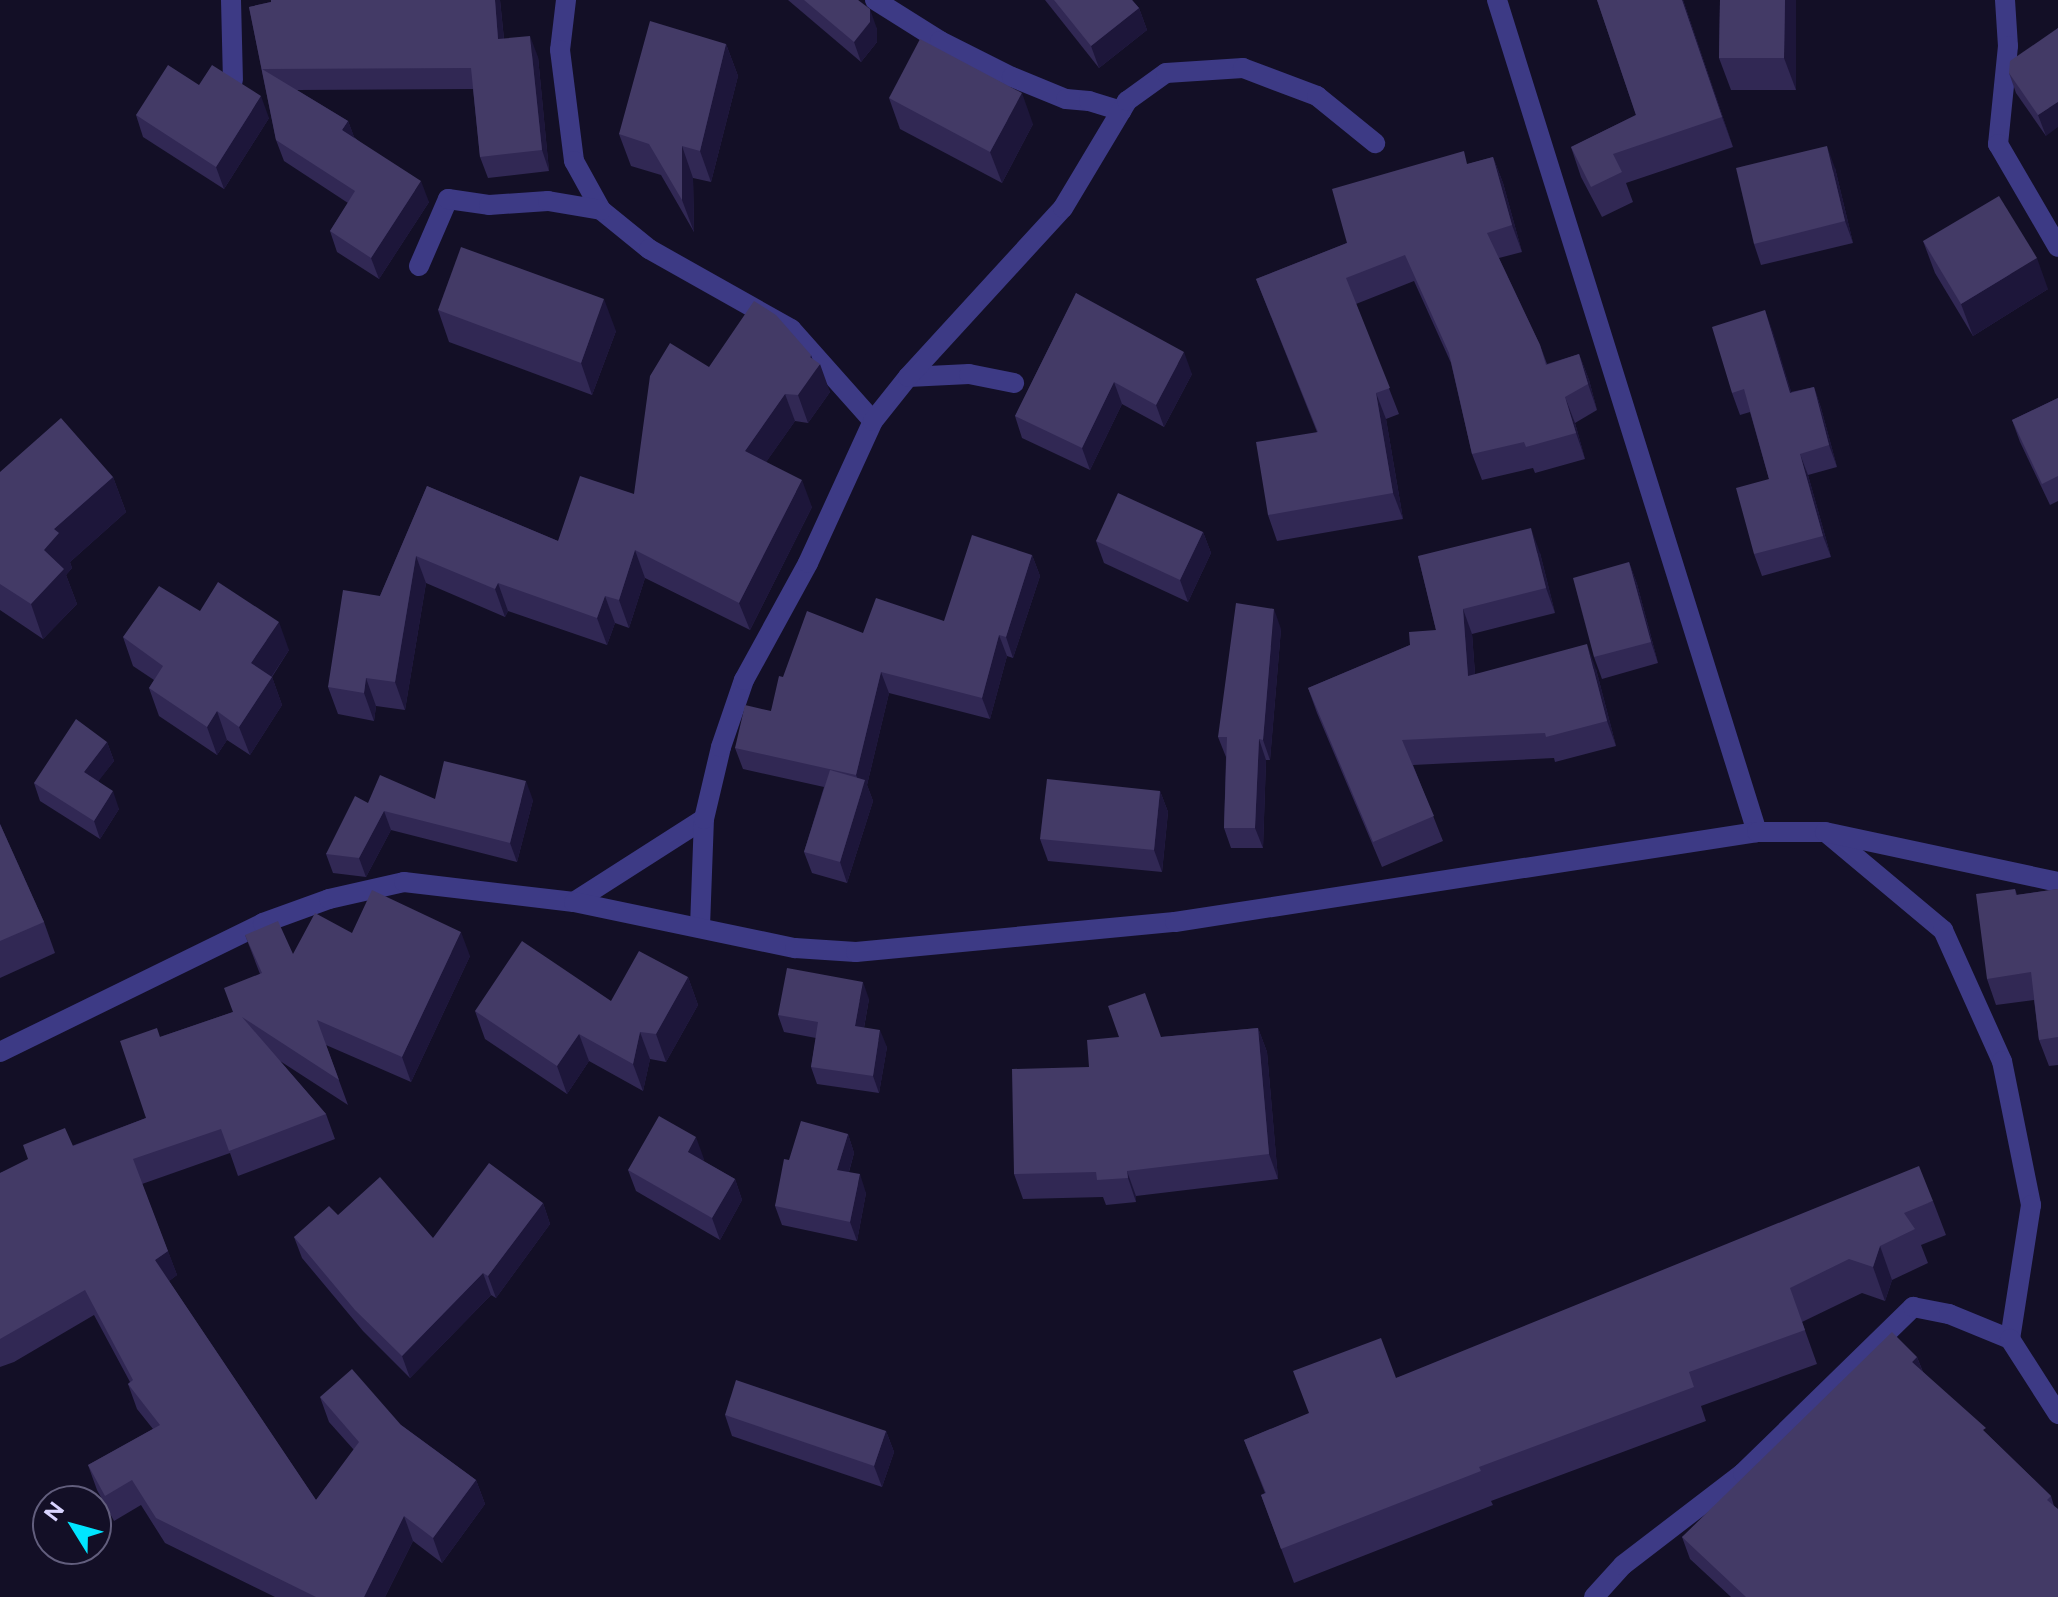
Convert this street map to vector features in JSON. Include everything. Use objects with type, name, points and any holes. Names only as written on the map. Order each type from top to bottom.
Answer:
[{"type":"street","points":[[231,0],[233,80]]},
{"type":"street","points":[[566,0],[560,50],[574,161],[601,210],[649,249],[791,329],[873,421]]},
{"type":"street","points":[[875,0],[940,41],[1012,77],[1066,99],[1089,101],[1122,111]]},
{"type":"street","points":[[1497,0],[1757,832]]},
{"type":"street","points":[[2005,0],[2008,46],[1998,144],[2058,247]]},
{"type":"street","points":[[700,927],[704,819],[721,747],[744,680],[808,563],[873,421],[908,377],[1063,208],[1127,101],[1166,73],[1243,68],[1317,96],[1375,143]]},
{"type":"street","points":[[419,266],[448,199],[489,205],[548,201],[601,210]]},
{"type":"street","points":[[908,377],[969,374],[1014,383]]},
{"type":"street","points":[[574,902],[704,819]]},
{"type":"street","points":[[0,1052],[263,923],[329,899],[404,882],[574,902],[795,948],[856,952],[1175,922],[1757,832],[1825,832],[2058,882]]},
{"type":"street","points":[[1825,832],[1943,930],[2002,1061],[2031,1205],[2010,1339]]},
{"type":"street","points":[[1594,1597],[1623,1565],[1743,1473],[1913,1307],[1949,1314],[2010,1339],[2058,1414]]},
{"type":"building","points":[[271,0],[495,0],[498,39],[530,36],[542,150],[480,157],[471,68],[262,69],[348,121],[342,130],[421,181],[371,258],[330,231],[355,191],[276,140],[249,7]]},
{"type":"building","points":[[804,0],[858,0],[870,9],[870,22],[854,42]]},
{"type":"building","points":[[1054,0],[1132,0],[1139,8],[1091,46]]},
{"type":"building","points":[[1597,0],[1682,0],[1722,117],[1613,154],[1622,172],[1591,187],[1571,147],[1636,115]]},
{"type":"building","points":[[1720,0],[1785,0],[1784,58],[1719,58]]},
{"type":"building","points":[[650,21],[726,44],[700,151],[682,146],[682,200],[649,144],[619,134]]},
{"type":"building","points":[[2058,28],[2058,102],[2038,115],[2009,73],[2010,61]]},
{"type":"building","points":[[920,39],[1022,93],[990,152],[889,98]]},
{"type":"building","points":[[168,65],[199,85],[212,65],[261,96],[216,167],[136,115]]},
{"type":"building","points":[[1827,146],[1845,221],[1754,244],[1736,168]]},
{"type":"building","points":[[1464,151],[1467,164],[1493,157],[1512,225],[1487,233],[1540,345],[1546,365],[1579,354],[1588,384],[1565,397],[1576,433],[1526,447],[1524,442],[1472,454],[1449,353],[1405,255],[1346,278],[1390,388],[1376,393],[1393,493],[1268,515],[1256,442],[1318,432],[1256,279],[1347,243],[1332,189]]},
{"type":"building","points":[[1999,196],[2037,258],[1961,304],[1923,241]]},
{"type":"building","points":[[461,247],[604,299],[581,363],[438,310]]},
{"type":"building","points":[[1076,293],[1184,352],[1156,405],[1114,382],[1082,448],[1015,416]]},
{"type":"building","points":[[754,301],[776,315],[810,357],[820,364],[798,395],[785,394],[745,451],[802,480],[739,603],[635,550],[619,600],[605,596],[597,618],[498,583],[495,589],[416,556],[395,682],[366,678],[364,693],[328,687],[343,590],[380,596],[427,486],[558,541],[580,476],[634,494],[650,376],[670,343],[709,367]]},
{"type":"building","points":[[1765,310],[1790,393],[1814,387],[1829,445],[1800,454],[1823,536],[1754,554],[1736,488],[1769,479],[1744,389],[1732,393],[1712,327]]},
{"type":"building","points":[[2058,398],[2058,476],[2042,484],[2012,420]]},
{"type":"building","points":[[61,418],[113,477],[54,529],[59,533],[44,550],[64,569],[31,604],[0,584],[0,472]]},
{"type":"building","points":[[1118,493],[1203,532],[1180,580],[1096,541]]},
{"type":"building","points":[[1531,528],[1546,588],[1463,609],[1468,676],[1587,644],[1607,721],[1546,737],[1545,733],[1402,740],[1434,816],[1373,842],[1308,688],[1410,645],[1409,632],[1436,630],[1418,556]]},
{"type":"building","points":[[972,535],[1032,555],[1006,637],[999,635],[982,698],[881,672],[856,775],[735,748],[745,705],[771,711],[779,676],[783,677],[807,611],[863,633],[876,598],[944,621]]},
{"type":"building","points":[[1629,562],[1651,642],[1594,657],[1573,578]]},
{"type":"building","points":[[218,582],[279,622],[251,663],[272,677],[239,727],[217,711],[207,727],[149,688],[163,666],[123,637],[159,586],[200,611]]},
{"type":"building","points":[[1236,603],[1274,609],[1263,740],[1259,739],[1255,828],[1224,828],[1227,737],[1218,737]]},
{"type":"building","points":[[76,719],[107,742],[84,772],[113,791],[94,821],[34,783]]},
{"type":"building","points":[[444,761],[526,781],[510,843],[384,811],[359,858],[326,854],[355,796],[368,803],[380,775],[435,799]]},
{"type":"building","points":[[830,770],[865,780],[840,862],[804,852]]},
{"type":"building","points":[[1047,779],[1160,791],[1154,850],[1040,839]]},
{"type":"building","points":[[0,824],[44,922],[0,941]]},
{"type":"building","points":[[2015,889],[2016,895],[2058,889],[2058,1037],[2039,1040],[2031,972],[1987,979],[1976,894]]},
{"type":"building","points":[[372,890],[461,932],[402,1057],[317,1020],[339,1080],[242,1017],[326,1114],[229,1151],[221,1129],[133,1159],[168,1251],[155,1260],[316,1500],[359,1442],[320,1397],[352,1369],[401,1425],[476,1480],[433,1538],[404,1516],[364,1597],[316,1597],[156,1518],[132,1480],[112,1492],[112,1485],[99,1485],[88,1465],[160,1425],[128,1384],[133,1380],[85,1290],[0,1339],[0,1173],[28,1159],[23,1145],[65,1128],[73,1146],[146,1118],[120,1041],[157,1028],[160,1037],[233,1012],[224,988],[262,973],[245,935],[278,921],[293,954],[315,913],[352,933]]},
{"type":"building","points":[[522,941],[611,1001],[639,951],[688,977],[656,1034],[640,1032],[633,1064],[579,1034],[557,1066],[475,1011]]},
{"type":"building","points":[[787,968],[863,982],[855,1026],[880,1030],[873,1076],[811,1067],[818,1022],[778,1015]]},
{"type":"building","points":[[1145,993],[1161,1037],[1258,1028],[1269,1154],[1127,1171],[1128,1178],[1097,1180],[1096,1172],[1014,1174],[1012,1069],[1089,1067],[1087,1040],[1119,1037],[1108,1006]]},
{"type":"building","points":[[659,1116],[696,1137],[688,1152],[735,1179],[712,1218],[628,1170]]},
{"type":"building","points":[[801,1121],[848,1134],[837,1170],[860,1174],[850,1222],[775,1206],[784,1159],[789,1160]]},
{"type":"building","points":[[489,1163],[543,1203],[488,1276],[483,1273],[402,1356],[355,1310],[294,1237],[329,1206],[338,1215],[380,1177],[433,1238]]},
{"type":"building","points":[[1919,1166],[1933,1201],[1904,1213],[1915,1229],[1880,1246],[1873,1267],[1849,1259],[1790,1288],[1805,1330],[1689,1372],[1694,1387],[1479,1467],[1481,1471],[1281,1549],[1261,1495],[1266,1493],[1244,1440],[1309,1413],[1293,1371],[1381,1338],[1396,1378]]},
{"type":"building","points":[[1892,1332],[1917,1357],[1912,1362],[1986,1428],[1983,1430],[2051,1496],[2047,1500],[2058,1509],[2058,1597],[1746,1597],[1682,1537]]},
{"type":"building","points":[[736,1380],[886,1431],[874,1466],[725,1415]]}]
